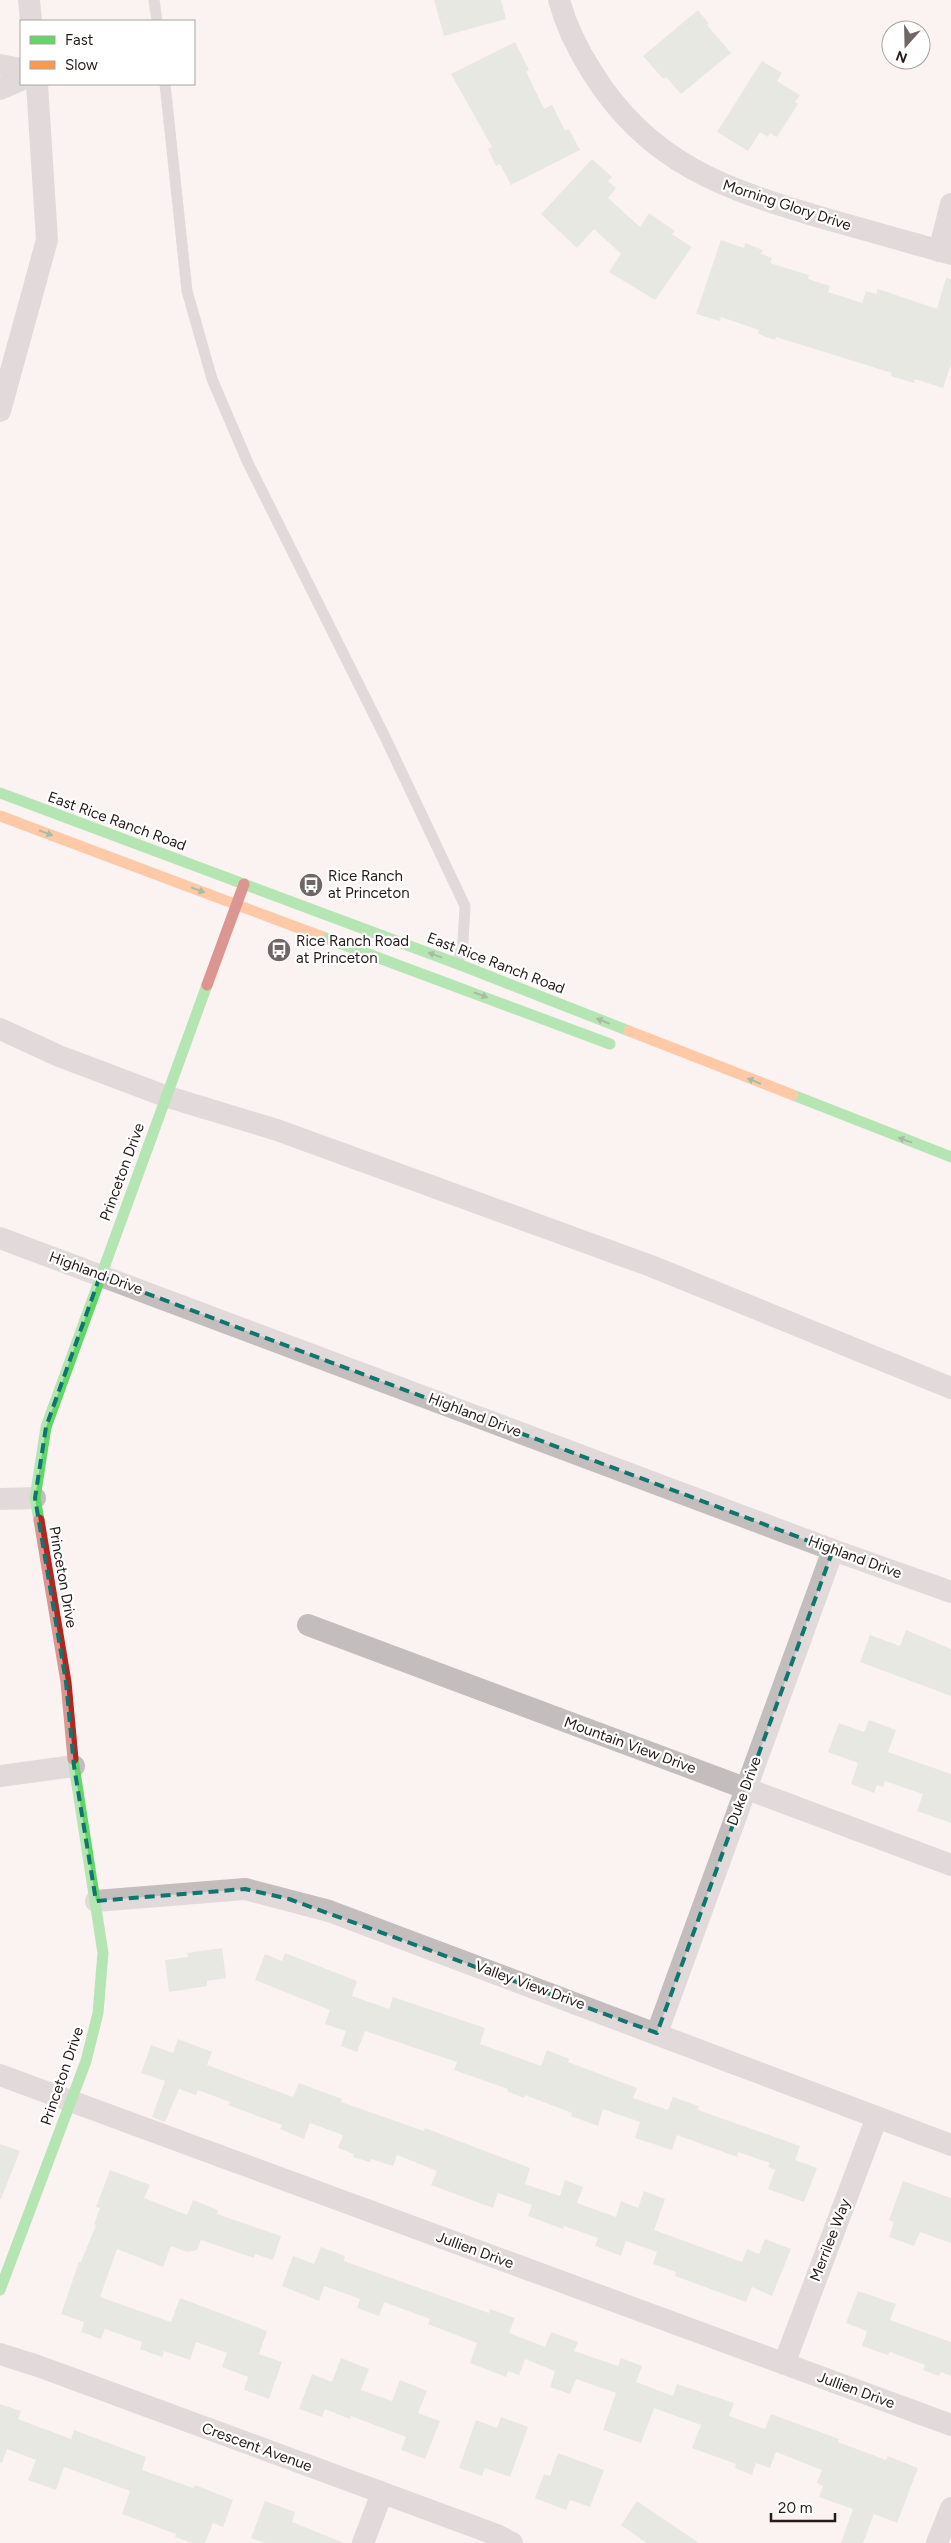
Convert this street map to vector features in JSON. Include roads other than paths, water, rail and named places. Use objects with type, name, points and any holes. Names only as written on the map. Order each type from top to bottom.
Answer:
[{"type":"main road","name":"East Rice Ranch Road","points":[[0,793],[458,964],[951,1157]]},
{"type":"main road","points":[[0,816],[625,1050]]},
{"type":"main road","name":"Princeton Drive","points":[[0,2290],[86,2061],[98,2013],[103,1953],[74,1766],[66,1682],[35,1498],[46,1427],[165,1096],[244,884]]},
{"type":"street","points":[[30,0],[32,20]]},
{"type":"street","name":"Morning Glory Drive","points":[[559,0],[582,57],[598,82],[638,128],[684,165],[717,182],[761,200],[945,252]]},
{"type":"street","points":[[0,65],[20,69]]},
{"type":"street","points":[[0,89],[20,80]]},
{"type":"street","points":[[0,411],[46,240],[37,85]]},
{"type":"street","points":[[945,252],[951,204]]},
{"type":"street","points":[[0,1030],[59,1056],[165,1096],[277,1130],[642,1263],[951,1388]]},
{"type":"street","name":"Highland Drive","points":[[0,1238],[833,1550],[951,1592]]},
{"type":"street","points":[[0,1499],[35,1498]]},
{"type":"street","name":"Duke Drive","points":[[656,2033],[744,1787],[833,1550]]},
{"type":"street","name":"Mountain View Drive","points":[[308,1626],[951,1865]]},
{"type":"street","points":[[0,1776],[74,1766]]},
{"type":"street","name":"Valley View Drive","points":[[96,1901],[245,1890],[289,1899],[329,1911],[951,2145]]},
{"type":"street","name":"Jullien Drive","points":[[0,2075],[951,2425]]},
{"type":"street","name":"Merrilee Way","points":[[784,2364],[876,2117]]},
{"type":"street","name":"Crescent Avenue","points":[[0,2354],[38,2366],[497,2535],[512,2543]]},
{"type":"street","points":[[363,2543],[382,2493]]},
{"type":"street","points":[[937,2543],[951,2508]]},
{"type":"lane","points":[[154,0],[157,20]]},
{"type":"lane","points":[[165,85],[187,291],[212,379],[248,463],[385,737],[465,906],[463,942],[451,984]]},
{"type":"place","name":"Rice Ranch at Princeton","points":[[311,885]]},
{"type":"place","name":"Rice Ranch Road at Princeton","points":[[279,950]]}]
